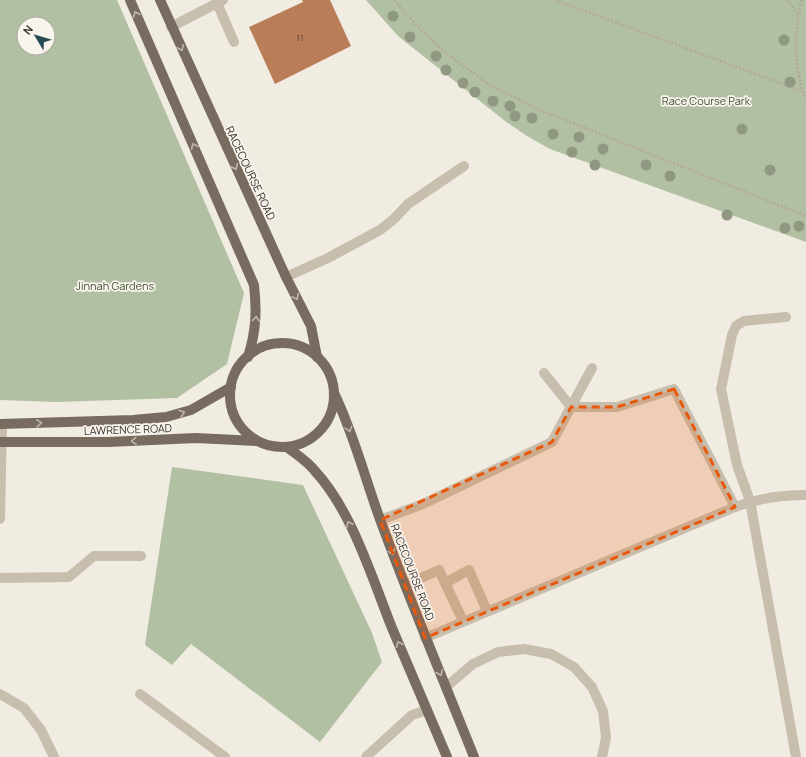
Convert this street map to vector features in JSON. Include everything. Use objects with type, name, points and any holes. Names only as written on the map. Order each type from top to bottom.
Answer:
[{"type":"main road","points":[[130,0],[254,285],[256,321],[254,338],[248,357]]},
{"type":"main road","name":"RACECOURSE ROAD","points":[[160,0],[286,277],[311,326],[317,357]]},
{"type":"main road","points":[[275,344],[290,344],[305,348],[317,357],[326,367],[332,380],[334,393],[332,409],[326,423],[316,435],[302,443],[287,447],[271,446],[256,441],[244,431],[235,418],[231,403],[231,387],[234,376],[248,357],[260,349],[268,346],[275,344]]},
{"type":"main road","points":[[1,424],[133,420],[166,417],[191,410],[231,387]]},
{"type":"main road","name":"RACECOURSE ROAD","points":[[334,393],[346,417],[380,520],[425,638],[474,757]]},
{"type":"main road","name":"LAWRENCE ROAD","points":[[1,442],[108,442],[196,438],[256,441]]},
{"type":"main road","points":[[287,447],[307,462],[334,495],[354,533],[447,757]]},
{"type":"street","points":[[171,27],[220,2],[234,42]]},
{"type":"street","points":[[286,277],[328,258],[380,230],[394,219],[408,204],[464,166]]},
{"type":"street","points":[[786,317],[744,321],[736,326],[732,335],[721,389],[737,465],[750,501],[796,757]]},
{"type":"street","points":[[380,520],[423,504],[552,442],[592,368]]},
{"type":"street","points":[[544,373],[571,407]]},
{"type":"street","points":[[571,407],[617,407],[674,389],[735,507]]},
{"type":"street","points":[[0,519],[1,424]]},
{"type":"street","points":[[425,638],[750,501],[785,495],[806,495]]},
{"type":"street","points":[[0,578],[69,578],[94,556],[141,556]]},
{"type":"street","points":[[405,585],[439,570],[463,622]]},
{"type":"street","points":[[445,582],[469,570],[487,611]]},
{"type":"street","points":[[446,687],[473,664],[498,652],[524,648],[551,654],[574,667],[592,686],[603,711],[606,738],[602,757]]},
{"type":"street","points":[[0,694],[24,708],[41,730],[54,757]]},
{"type":"street","points":[[140,694],[225,757]]},
{"type":"street","points":[[366,757],[412,715],[427,710]]},
{"type":"path","points":[[394,0],[418,27],[448,55],[490,85],[540,110],[806,216]]},
{"type":"path","points":[[555,0],[802,91]]},
{"type":"path","points":[[787,0],[798,14]]},
{"type":"path","points":[[802,0],[798,14],[796,53],[802,91],[806,100]]},
{"type":"highlighted area","points":[[674,389],[735,507],[425,638],[380,520],[552,442],[571,407],[617,407]]},
{"type":"green space","name":"Jinnah Gardens","points":[[0,0],[117,0],[244,293],[227,364],[177,398],[57,402],[0,400]]},
{"type":"green space","name":"Race Course Park","points":[[366,0],[806,0],[806,242],[550,149],[505,121],[398,36]]},
{"type":"green space","points":[[172,467],[303,485],[372,633],[382,662],[320,742],[191,644],[172,665],[145,645]]},
{"type":"building","points":[[302,0],[330,0],[351,46],[275,84],[249,27],[303,2]]}]
